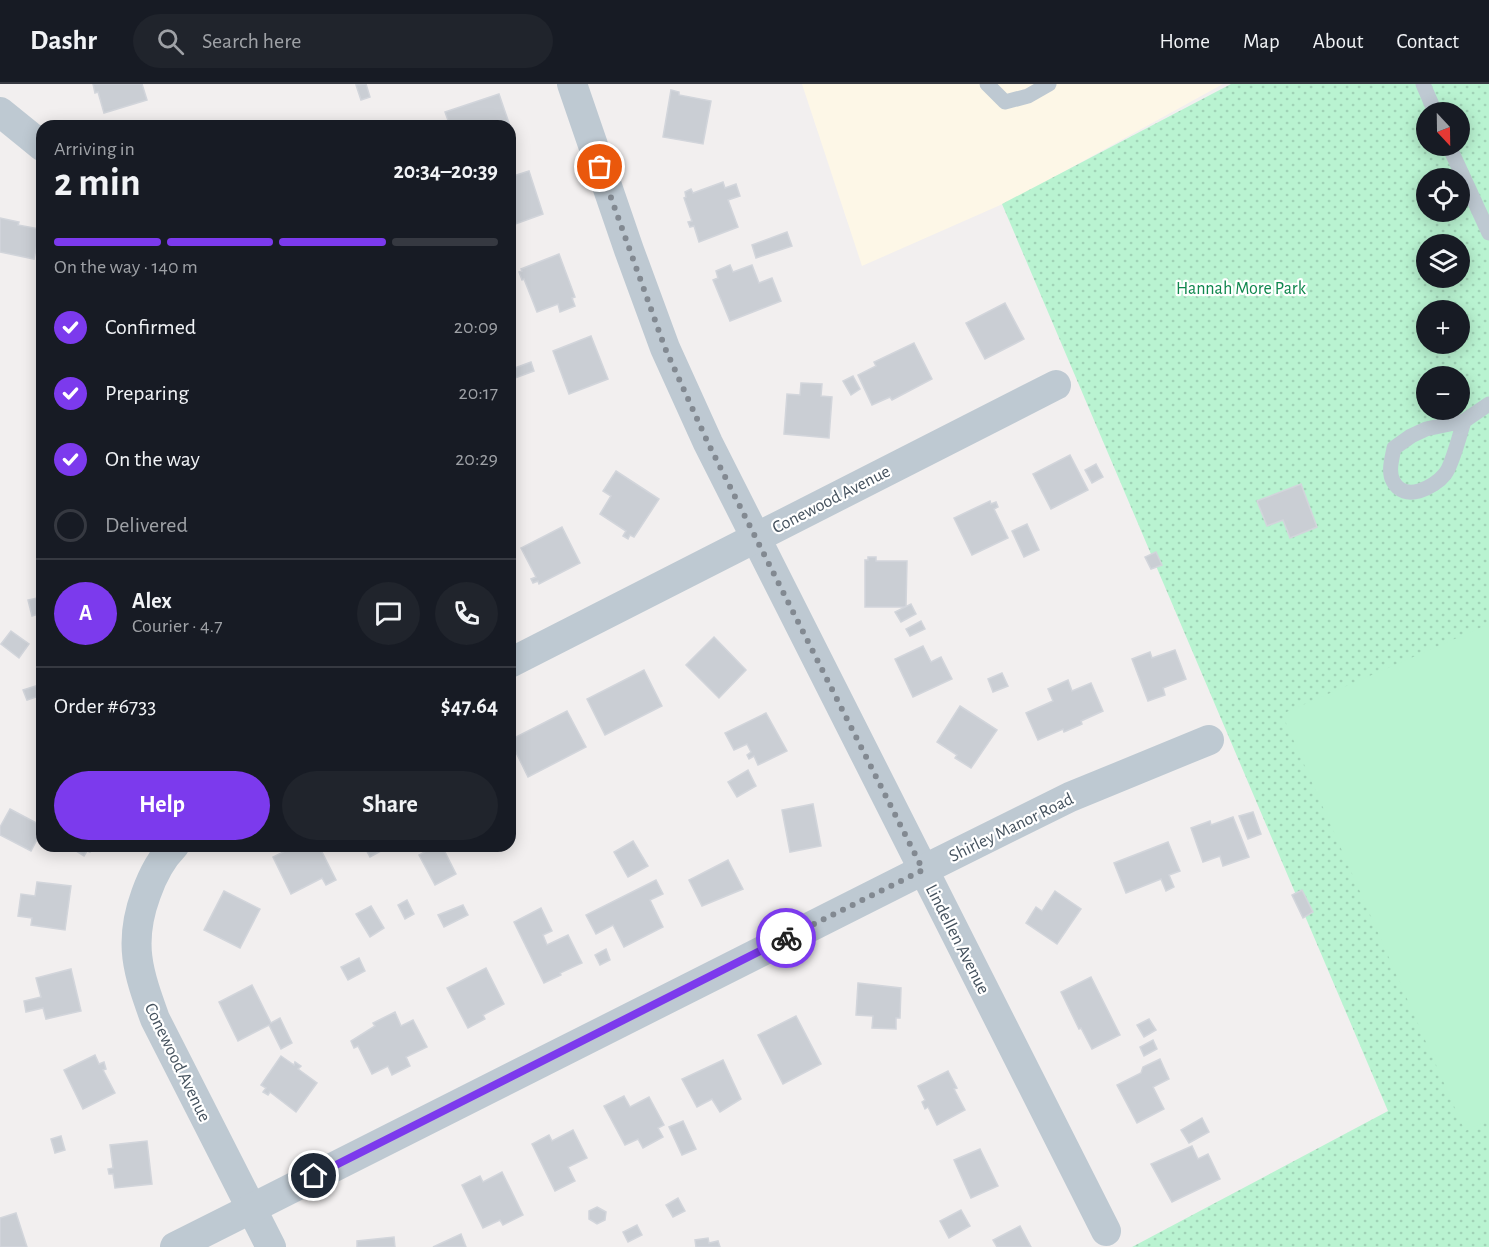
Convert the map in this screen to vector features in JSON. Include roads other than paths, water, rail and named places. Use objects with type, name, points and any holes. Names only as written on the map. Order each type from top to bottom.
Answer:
[{"type":"street","name":"Lindellen Avenue","points":[[572,84],[628,250],[665,348],[708,443],[1106,1231]]},
{"type":"street","points":[[0,112],[36,141]]},
{"type":"street","name":"Conewood Avenue","points":[[516,660],[1056,385]]},
{"type":"street","name":"Shirley Manor Road","points":[[175,1247],[1070,797],[1209,740]]},
{"type":"street","name":"Conewood Avenue","points":[[168,852],[150,883],[138,916],[136,949],[141,981],[154,1019],[271,1247]]},
{"type":"lane","points":[[987,84],[1005,102],[1028,96],[1049,84]]},
{"type":"lane","points":[[1423,84],[1431,102]]},
{"type":"lane","points":[[1454,156],[1489,234]]},
{"type":"lane","points":[[1464,421],[1446,474],[1431,487],[1418,492],[1403,490],[1393,482],[1390,466],[1394,448],[1426,429],[1464,421],[1489,404]]},
{"type":"park label","name":"Hannah More Park","points":[[1241,288]]}]
